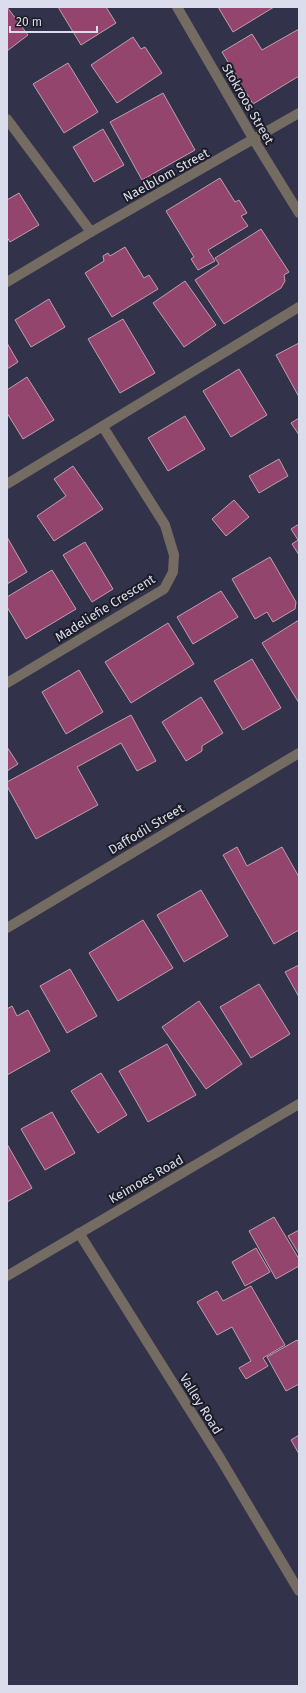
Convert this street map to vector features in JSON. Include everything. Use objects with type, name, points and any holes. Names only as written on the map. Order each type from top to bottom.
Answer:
[{"type":"street","name":"Stokroos Street","points":[[177,7],[254,140],[299,213]]},
{"type":"street","name":"Naelblom Street","points":[[7,282],[299,113]]},
{"type":"street","points":[[7,120],[92,232]]},
{"type":"street","points":[[7,484],[299,307]]},
{"type":"street","name":"Madeliefie Crescent","points":[[7,683],[164,589],[173,572],[174,555],[165,525],[103,427]]},
{"type":"street","name":"Daffodil Street","points":[[7,928],[299,753]]},
{"type":"street","name":"Keimoes Road","points":[[7,1276],[299,1104]]},
{"type":"street","name":"Valley Road","points":[[79,1233],[220,1458],[299,1591]]},
{"type":"building","points":[[7,7],[28,35],[7,51]]},
{"type":"building","points":[[58,7],[106,7],[116,23],[81,45]]},
{"type":"building","points":[[218,7],[274,7],[233,32]]},
{"type":"building","points":[[299,29],[299,76],[253,104],[222,52],[252,34],[262,50]]},
{"type":"building","points":[[133,37],[141,49],[145,47],[162,73],[117,103],[91,65]]},
{"type":"building","points":[[68,63],[98,112],[64,133],[33,84]]},
{"type":"building","points":[[163,93],[195,150],[142,180],[110,122]]},
{"type":"building","points":[[103,129],[124,165],[94,182],[73,147]]},
{"type":"building","points":[[220,178],[235,202],[239,200],[247,213],[241,216],[248,226],[208,250],[215,261],[198,270],[191,259],[194,257],[166,211]]},
{"type":"building","points":[[19,193],[39,225],[10,242],[7,237],[7,200]]},
{"type":"building","points":[[261,229],[289,272],[284,275],[285,281],[281,288],[224,324],[195,280],[219,264],[215,258]]},
{"type":"building","points":[[125,247],[144,278],[149,275],[158,289],[112,317],[85,273],[104,261],[103,256],[108,253],[110,256]]},
{"type":"building","points":[[185,281],[216,325],[184,347],[153,303]]},
{"type":"building","points":[[49,299],[65,327],[31,347],[15,320]]},
{"type":"building","points":[[123,319],[155,373],[120,393],[88,339]]},
{"type":"building","points":[[7,343],[18,362],[7,369]]},
{"type":"building","points":[[299,343],[299,397],[276,355]]},
{"type":"building","points":[[239,369],[267,415],[231,437],[203,391]]},
{"type":"building","points":[[27,377],[54,420],[23,439],[7,413],[7,390]]},
{"type":"building","points":[[185,416],[205,449],[168,471],[148,438]]},
{"type":"building","points":[[299,418],[299,435],[291,423]]},
{"type":"building","points":[[279,459],[288,476],[259,493],[249,476]]},
{"type":"building","points":[[73,466],[103,509],[54,541],[37,516],[66,496],[54,479]]},
{"type":"building","points":[[234,500],[249,517],[226,536],[212,519]]},
{"type":"building","points":[[299,524],[299,555],[292,544],[298,540],[291,529]]},
{"type":"building","points":[[7,537],[27,572],[7,584]]},
{"type":"building","points":[[85,542],[113,589],[92,602],[63,555]]},
{"type":"building","points":[[270,557],[296,602],[295,609],[273,622],[267,612],[255,619],[232,579]]},
{"type":"building","points":[[52,570],[76,609],[26,639],[7,607],[7,597]]},
{"type":"building","points":[[221,591],[238,617],[193,644],[177,617]]},
{"type":"building","points":[[299,620],[299,703],[262,643]]},
{"type":"building","points":[[168,623],[194,664],[131,703],[105,662]]},
{"type":"building","points":[[252,659],[281,708],[243,730],[214,681]]},
{"type":"building","points":[[79,670],[103,712],[66,734],[42,692]]},
{"type":"building","points":[[201,697],[223,733],[202,746],[202,751],[186,761],[162,722]]},
{"type":"building","points":[[131,715],[156,761],[137,771],[121,743],[77,767],[98,805],[36,839],[7,786],[7,782]]},
{"type":"building","points":[[7,747],[18,764],[7,771]]},
{"type":"building","points":[[237,847],[247,866],[282,847],[299,877],[299,930],[274,944],[223,855]]},
{"type":"building","points":[[201,890],[228,936],[184,962],[157,915]]},
{"type":"building","points":[[143,920],[173,968],[118,1001],[89,953]]},
{"type":"building","points":[[299,965],[299,997],[285,972]]},
{"type":"building","points":[[70,969],[97,1016],[67,1033],[40,986]]},
{"type":"building","points":[[259,984],[290,1034],[251,1058],[220,1007]]},
{"type":"building","points":[[199,1001],[242,1064],[206,1089],[162,1027]]},
{"type":"building","points":[[12,1006],[17,1016],[28,1010],[50,1051],[7,1075],[7,1009]]},
{"type":"building","points":[[167,1044],[196,1095],[148,1122],[119,1071]]},
{"type":"building","points":[[101,1073],[127,1115],[98,1133],[71,1091]]},
{"type":"building","points":[[52,1112],[75,1153],[45,1170],[21,1129]]},
{"type":"building","points":[[7,1144],[32,1188],[7,1202]]},
{"type":"building","points":[[274,1217],[299,1259],[299,1266],[276,1279],[249,1231]]},
{"type":"building","points":[[299,1230],[299,1254],[288,1236]]},
{"type":"building","points":[[256,1248],[270,1272],[245,1286],[232,1262]]},
{"type":"building","points":[[251,1286],[285,1345],[263,1358],[268,1366],[246,1379],[239,1368],[251,1361],[232,1327],[217,1335],[197,1302],[217,1291],[223,1301]]},
{"type":"building","points":[[297,1340],[299,1343],[299,1384],[286,1391],[267,1357]]},
{"type":"building","points":[[299,1435],[299,1454],[291,1440]]}]
